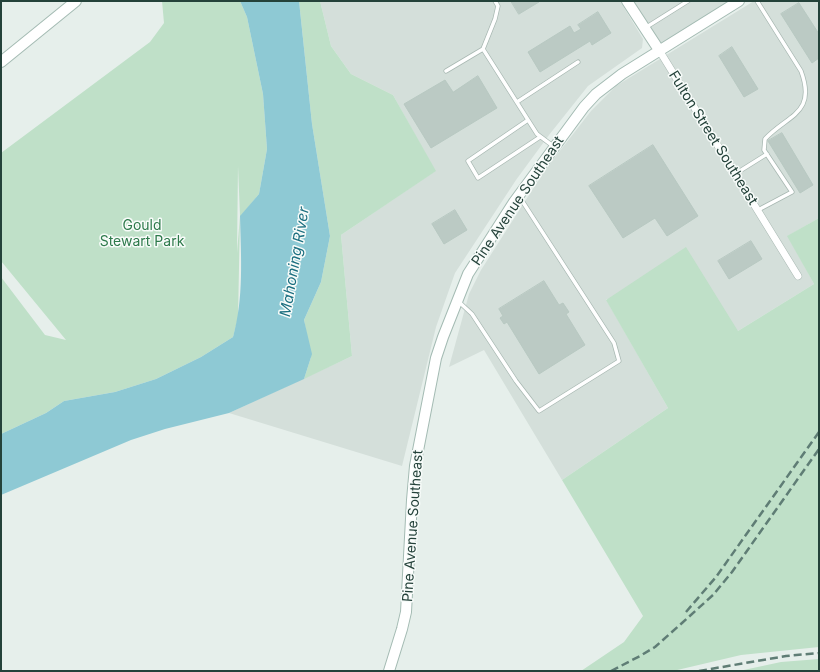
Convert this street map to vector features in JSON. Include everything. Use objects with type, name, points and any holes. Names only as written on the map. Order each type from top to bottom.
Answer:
[{"type":"street","points":[[1,62],[76,1]]},
{"type":"street","name":"Fulton Street Southeast","points":[[627,1],[659,50],[798,276]]},
{"type":"street","name":"Pine Avenue Southeast","points":[[389,671],[406,612],[416,455],[436,358],[468,274],[518,195],[584,107],[596,94],[622,74],[739,1]]},
{"type":"lane","points":[[446,70],[483,49],[495,19],[498,6],[496,1]]},
{"type":"lane","points":[[644,29],[688,1]]},
{"type":"lane","points":[[757,1],[801,72],[805,81],[806,93],[805,101],[799,112],[774,130],[765,139],[764,150],[792,192],[758,210]]},
{"type":"lane","points":[[483,49],[537,134],[554,146]]},
{"type":"lane","points":[[516,102],[578,62]]},
{"type":"lane","points":[[528,120],[468,161],[478,178],[540,136]]},
{"type":"lane","points":[[735,174],[767,154]]},
{"type":"lane","points":[[457,300],[472,314],[516,381],[540,410],[619,361],[614,343],[518,195]]},
{"type":"shaded area","points":[[320,1],[620,1],[643,39],[642,48],[588,86],[516,180],[455,273],[436,327],[402,466],[229,413],[352,356],[341,235],[435,171],[393,95],[351,74],[331,46]]},
{"type":"shaded area","points":[[629,1],[739,1],[659,50]]},
{"type":"shaded area","points":[[754,1],[819,1],[819,218],[788,236],[814,284],[738,331],[606,299],[668,408],[562,480],[484,350],[449,367],[469,294],[481,270],[545,170],[591,111],[616,86]]},
{"type":"green space","name":"Gould Stewart Park","points":[[162,1],[240,1],[247,17],[263,94],[267,149],[259,194],[240,217],[238,318],[233,337],[201,357],[156,379],[115,392],[64,401],[46,413],[1,434],[1,277],[45,335],[66,340],[1,261],[1,153],[150,42],[164,23]],"holes":[[[238,166],[240,216],[237,253]]]},
{"type":"green space","points":[[299,1],[320,1],[331,46],[351,74],[393,95],[436,171],[341,235],[352,356],[304,379],[311,357],[304,320],[321,282],[330,236],[312,124]]},
{"type":"green space","points":[[819,218],[819,647],[741,655],[673,671],[581,671],[624,642],[643,616],[562,480],[668,408],[606,300],[686,247],[738,331],[814,284],[787,236]]},
{"type":"green space","points":[[819,659],[819,671],[739,671],[781,662]]},
{"type":"water","name":"Mahoning River","points":[[240,1],[299,1],[312,124],[330,236],[321,282],[304,320],[312,354],[304,379],[229,413],[165,429],[131,440],[1,495],[1,434],[46,413],[64,401],[115,392],[156,379],[201,357],[233,337],[239,307],[240,292],[240,216],[259,194],[267,149],[263,94],[247,17]]},
{"type":"building","points":[[511,1],[539,1],[539,2],[519,14]]},
{"type":"building","points":[[799,3],[819,34],[819,58],[812,63],[781,14]]},
{"type":"building","points":[[598,12],[611,33],[592,45],[590,41],[540,72],[528,52],[570,26],[574,33],[581,29],[578,25]]},
{"type":"building","points":[[732,47],[758,89],[744,97],[719,56]]},
{"type":"building","points":[[478,76],[497,108],[431,148],[404,104],[445,80],[453,92]]},
{"type":"building","points":[[782,133],[813,185],[800,193],[768,141]]},
{"type":"building","points":[[653,145],[698,216],[667,236],[655,218],[623,238],[589,186]]},
{"type":"building","points":[[455,210],[467,230],[444,244],[432,224]]},
{"type":"building","points":[[751,241],[762,259],[729,279],[718,261]]},
{"type":"building","points":[[544,281],[559,305],[563,303],[569,312],[566,314],[585,345],[539,374],[507,322],[504,324],[500,318],[503,316],[499,309]]},
{"type":"railway","points":[[686,612],[716,577],[819,432]]},
{"type":"railway","points":[[611,671],[655,647],[713,595],[732,572],[819,449]]},
{"type":"railway","points":[[699,671],[786,656],[819,653]]}]
